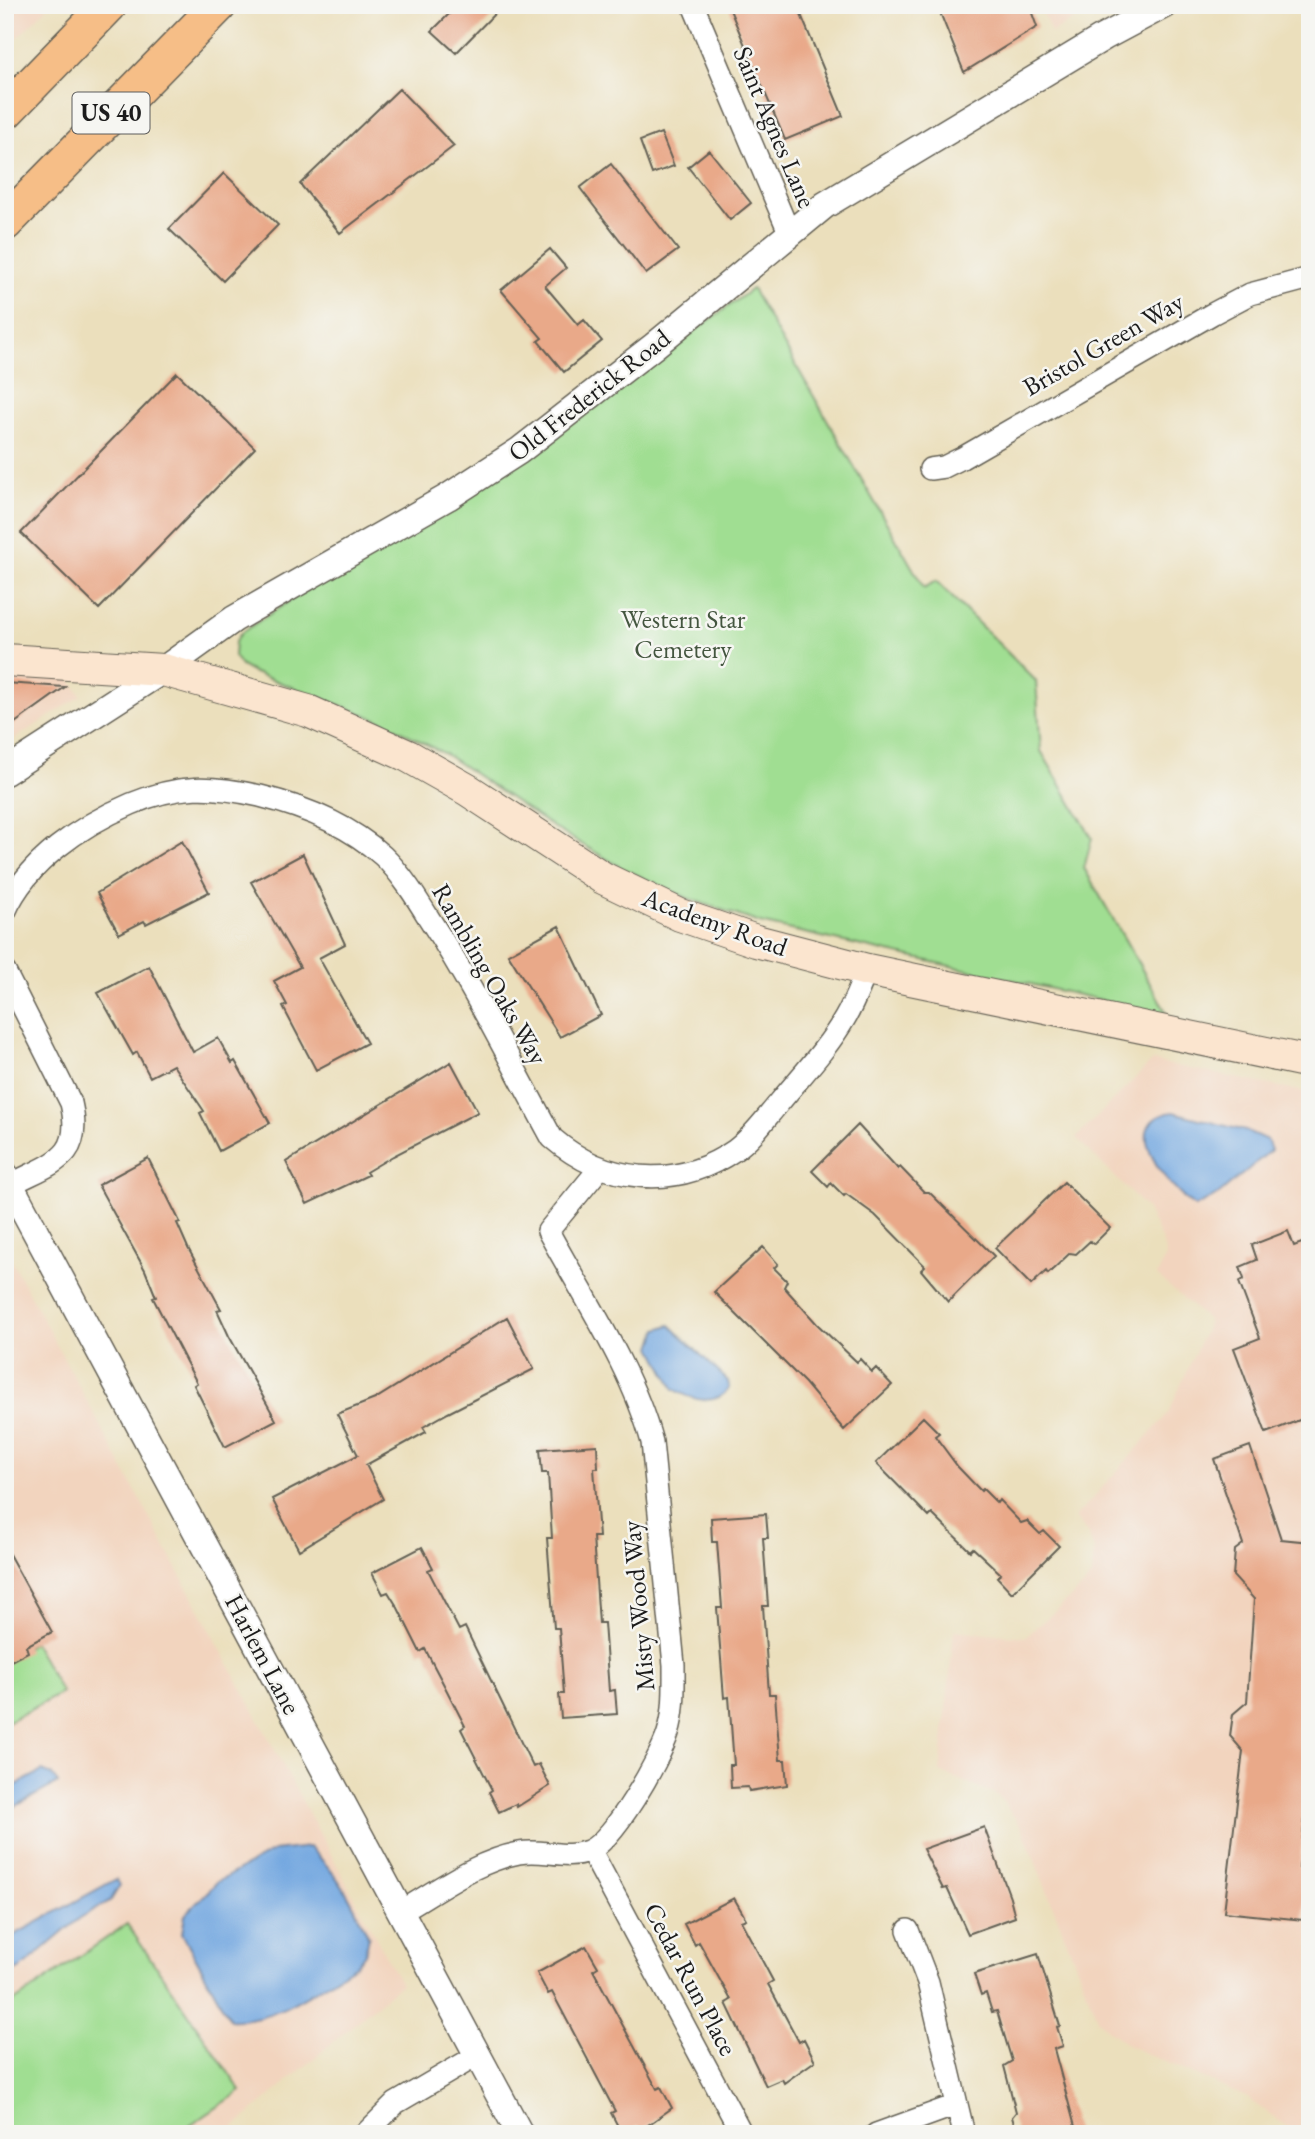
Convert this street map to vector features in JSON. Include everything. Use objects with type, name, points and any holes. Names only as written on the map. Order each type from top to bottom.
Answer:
[{"type":"main road","name":"US 40","points":[[5,112],[109,5]]},
{"type":"main road","name":"US 40","points":[[5,223],[219,5]]},
{"type":"main road","name":"Academy Road","points":[[5,660],[163,670],[257,694],[355,730],[468,790],[603,878],[680,915],[756,941],[867,970],[1310,1062]]},
{"type":"street","name":"Saint Agnes Lane","points":[[693,5],[789,232]]},
{"type":"street","name":"Old Frederick Road","points":[[5,772],[163,670],[234,619],[448,497],[519,451],[654,346],[825,205],[1164,5]]},
{"type":"street","name":"Bristol Green Way","points":[[930,469],[944,467],[962,458],[1250,294],[1310,278]]},
{"type":"street","name":"Rambling Oaks Way","points":[[5,912],[13,893],[37,865],[66,841],[110,813],[154,794],[194,786],[235,790],[282,802],[339,824],[384,857],[421,905],[452,953],[552,1138],[571,1155],[599,1170],[649,1177],[702,1165],[735,1150],[760,1125],[826,1045],[845,1018],[867,970]]},
{"type":"street","points":[[5,972],[71,1103],[76,1123],[74,1140],[63,1156],[8,1180]]},
{"type":"street","name":"Misty Wood Way","points":[[591,1851],[609,1833],[653,1766],[668,1734],[675,1700],[674,1665],[649,1432],[631,1385],[548,1231],[599,1170]]},
{"type":"street","name":"Harlem Lane","points":[[8,1180],[520,2134]]},
{"type":"street","points":[[400,1912],[471,1870],[501,1857],[523,1852],[568,1856],[591,1851]]},
{"type":"street","name":"Cedar Run Place","points":[[591,1851],[742,2134]]},
{"type":"street","points":[[908,1930],[928,1982],[964,2134]]},
{"type":"street","points":[[365,2134],[396,2103],[478,2055]]},
{"type":"street","points":[[876,2134],[956,2105]]},
{"type":"shaded area","points":[[5,5],[50,5],[5,50]]},
{"type":"shaded area","points":[[1040,5],[1100,5],[1051,33]]},
{"type":"shaded area","points":[[5,675],[68,675],[81,696],[5,745]]},
{"type":"shaded area","points":[[1152,1061],[1310,1093],[1310,2134],[1297,2134],[1248,2098],[1131,2047],[1109,2031],[1098,2020],[1022,1828],[998,1795],[940,1772],[954,1630],[1025,1637],[1083,1587],[1092,1575],[1094,1549],[1088,1534],[1075,1518],[1168,1414],[1209,1321],[1157,1276],[1166,1257],[1163,1243],[1146,1208],[1076,1138]]},
{"type":"shaded area","points":[[5,1249],[401,1984],[226,2134],[5,2134]]},
{"type":"green space","name":"Western Star Cemetery","points":[[752,289],[924,588],[936,581],[1036,681],[1041,751],[1092,838],[1084,868],[1168,1015],[760,923],[687,898],[624,869],[556,829],[445,754],[384,722],[252,672],[241,666],[234,656],[235,642],[241,633],[663,354]]},
{"type":"green space","points":[[33,1642],[62,1693],[5,1723],[5,1664]]},
{"type":"green space","points":[[127,1924],[241,2091],[178,2134],[5,2134],[5,2008]]},
{"type":"water","points":[[1173,1112],[1249,1132],[1267,1140],[1271,1150],[1218,1195],[1195,1207],[1162,1173],[1147,1142],[1148,1129],[1156,1118]]},
{"type":"water","points":[[670,1325],[728,1381],[729,1388],[724,1394],[703,1400],[674,1389],[652,1347],[658,1329]]},
{"type":"water","points":[[42,1771],[52,1775],[58,1783],[5,1812],[5,1791]]},
{"type":"water","points":[[309,1847],[329,1868],[351,1900],[369,1938],[365,1953],[356,1965],[280,2010],[263,2016],[230,2020],[182,1933],[185,1915],[217,1882],[273,1851]]},
{"type":"water","points":[[116,1879],[120,1885],[111,1900],[80,1918],[21,1968],[5,1976],[5,1940]]},
{"type":"building","points":[[458,5],[503,5],[456,53],[432,31]]},
{"type":"building","points":[[728,5],[797,5],[843,116],[785,140]]},
{"type":"building","points":[[937,5],[1029,5],[1037,27],[964,72]]},
{"type":"building","points":[[399,89],[454,146],[340,233],[300,184]]},
{"type":"building","points":[[661,133],[674,166],[652,174],[640,141]]},
{"type":"building","points":[[709,150],[751,203],[730,220],[688,167]]},
{"type":"building","points":[[611,164],[678,250],[646,274],[580,188]]},
{"type":"building","points":[[224,173],[278,225],[223,281],[169,229]]},
{"type":"building","points":[[550,249],[566,268],[545,286],[578,325],[584,320],[602,341],[564,372],[538,341],[542,338],[501,290]]},
{"type":"building","points":[[177,373],[255,448],[99,609],[21,533]]},
{"type":"building","points":[[5,683],[65,687],[5,730]]},
{"type":"building","points":[[182,841],[209,892],[146,924],[144,921],[119,934],[97,893]]},
{"type":"building","points":[[303,854],[345,944],[319,958],[367,1043],[316,1070],[283,1007],[287,1005],[274,981],[300,967],[251,882]]},
{"type":"building","points":[[559,926],[601,1015],[560,1037],[508,954]]},
{"type":"building","points":[[149,966],[193,1052],[218,1038],[232,1063],[235,1061],[270,1123],[219,1151],[200,1113],[204,1111],[173,1065],[150,1077],[137,1052],[133,1055],[98,993]]},
{"type":"building","points":[[451,1062],[478,1112],[393,1156],[366,1172],[368,1175],[307,1204],[286,1162]]},
{"type":"building","points":[[858,1125],[898,1169],[900,1167],[924,1192],[929,1192],[994,1256],[948,1302],[921,1270],[925,1266],[875,1215],[846,1194],[844,1196],[831,1183],[828,1187],[812,1171]]},
{"type":"building","points":[[148,1158],[180,1222],[177,1223],[188,1248],[221,1309],[217,1310],[229,1336],[276,1420],[225,1447],[194,1385],[197,1383],[153,1298],[156,1297],[145,1270],[98,1185]]},
{"type":"building","points":[[1064,1182],[1110,1228],[1094,1244],[1090,1241],[1076,1254],[1070,1253],[1048,1274],[1046,1271],[1031,1285],[995,1248]]},
{"type":"building","points":[[1288,1231],[1294,1246],[1310,1240],[1310,1416],[1266,1433],[1234,1348],[1260,1338],[1239,1282],[1244,1279],[1240,1267],[1257,1260],[1252,1245]]},
{"type":"building","points":[[763,1247],[778,1264],[774,1268],[787,1281],[784,1287],[817,1324],[857,1362],[860,1359],[872,1372],[876,1368],[892,1385],[844,1430],[805,1383],[714,1292]]},
{"type":"building","points":[[507,1317],[534,1369],[423,1427],[426,1432],[366,1465],[383,1499],[299,1550],[272,1499],[358,1455],[337,1414],[375,1399]]},
{"type":"building","points":[[923,1417],[939,1433],[935,1436],[958,1467],[981,1491],[983,1489],[997,1503],[999,1500],[1021,1523],[1027,1521],[1040,1534],[1044,1531],[1059,1546],[1012,1593],[997,1577],[1001,1574],[973,1548],[970,1551],[932,1514],[929,1517],[876,1463]]},
{"type":"building","points":[[597,1445],[598,1468],[594,1468],[599,1537],[593,1537],[599,1623],[604,1623],[609,1691],[615,1690],[617,1714],[561,1718],[559,1694],[564,1694],[559,1628],[554,1628],[547,1538],[552,1538],[548,1473],[542,1473],[540,1449]]},
{"type":"building","points":[[1250,1446],[1281,1539],[1310,1542],[1310,1777],[1299,1868],[1309,1869],[1303,1920],[1224,1912],[1243,1751],[1230,1736],[1233,1714],[1247,1702],[1254,1599],[1233,1576],[1235,1550],[1243,1544],[1214,1459]]},
{"type":"building","points":[[766,1514],[768,1538],[763,1538],[768,1606],[763,1606],[769,1694],[775,1694],[780,1760],[785,1760],[787,1785],[749,1791],[748,1787],[731,1788],[730,1765],[734,1765],[729,1697],[724,1698],[717,1608],[722,1608],[717,1542],[712,1542],[711,1518]]},
{"type":"building","points":[[5,1547],[52,1632],[26,1646],[28,1652],[5,1664]]},
{"type":"building","points":[[422,1547],[433,1568],[428,1570],[459,1630],[465,1627],[533,1767],[539,1764],[550,1786],[517,1807],[516,1804],[499,1812],[489,1792],[492,1790],[461,1729],[465,1726],[425,1649],[420,1652],[398,1608],[388,1592],[383,1594],[372,1573]]},
{"type":"building","points":[[984,1827],[1015,1917],[968,1934],[947,1888],[943,1889],[923,1849]]},
{"type":"building","points":[[734,1898],[746,1919],[741,1921],[773,1981],[768,1984],[799,2042],[804,2039],[815,2061],[784,2083],[782,2079],[766,2086],[726,2003],[731,2000],[699,1942],[695,1945],[684,1924]]},
{"type":"building","points":[[586,1946],[598,1967],[593,1970],[657,2089],[661,2087],[672,2108],[641,2130],[639,2126],[622,2134],[611,2113],[615,2111],[552,1992],[548,1994],[537,1973]]},
{"type":"building","points":[[1038,1954],[1060,2026],[1057,2027],[1063,2046],[1054,2049],[1077,2134],[1017,2134],[1012,2117],[1016,2112],[1004,2066],[1012,2061],[997,2011],[992,2012],[986,1993],[981,1995],[974,1974]]}]
